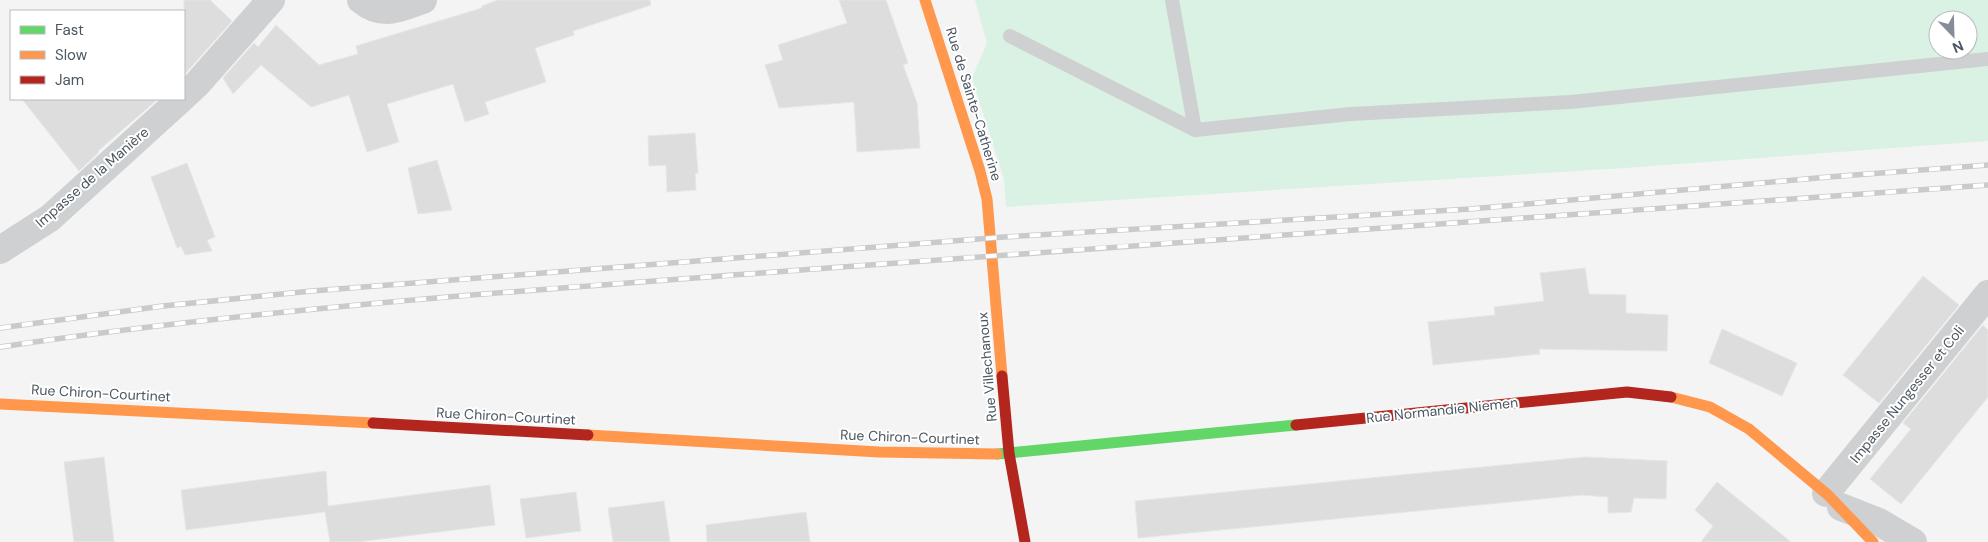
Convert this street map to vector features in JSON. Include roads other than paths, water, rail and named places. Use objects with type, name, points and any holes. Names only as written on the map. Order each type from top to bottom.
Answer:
[{"type":"street","points":[[185,95],[197,84],[270,0]]},
{"type":"street","points":[[361,0],[379,10],[392,10],[423,0]]},
{"type":"street","name":"Rue de Sainte-Catherine","points":[[925,0],[980,171],[987,199],[994,279]]},
{"type":"street","name":"Impasse de la Manière","points":[[0,250],[50,218],[180,100]]},
{"type":"street","name":"Rue Villechanoux","points":[[994,279],[1009,453],[1025,542]]},
{"type":"street","name":"Impasse Nungesser et Coli","points":[[1833,500],[1988,294]]},
{"type":"street","name":"Rue Normandie Niemen","points":[[1009,453],[1627,392],[1671,396],[1710,407],[1746,428],[1789,461],[1833,500],[1861,532],[1874,542]]},
{"type":"street","name":"Rue Chiron-Courtinet","points":[[0,404],[179,412],[879,452],[989,455],[1009,453]]},
{"type":"street","name":"Rue Normandie Niemen","points":[[1833,500],[1879,522],[1913,542]]},
{"type":"lane","points":[[1172,0],[1194,130]]},
{"type":"lane","points":[[1010,36],[1194,130],[1351,114],[1571,102],[1988,59]]},
{"type":"railway","points":[[0,328],[163,306],[312,291],[1004,237],[1470,209],[1828,177],[1988,165]]},
{"type":"railway","points":[[0,347],[206,320],[517,291],[1988,185]]}]
